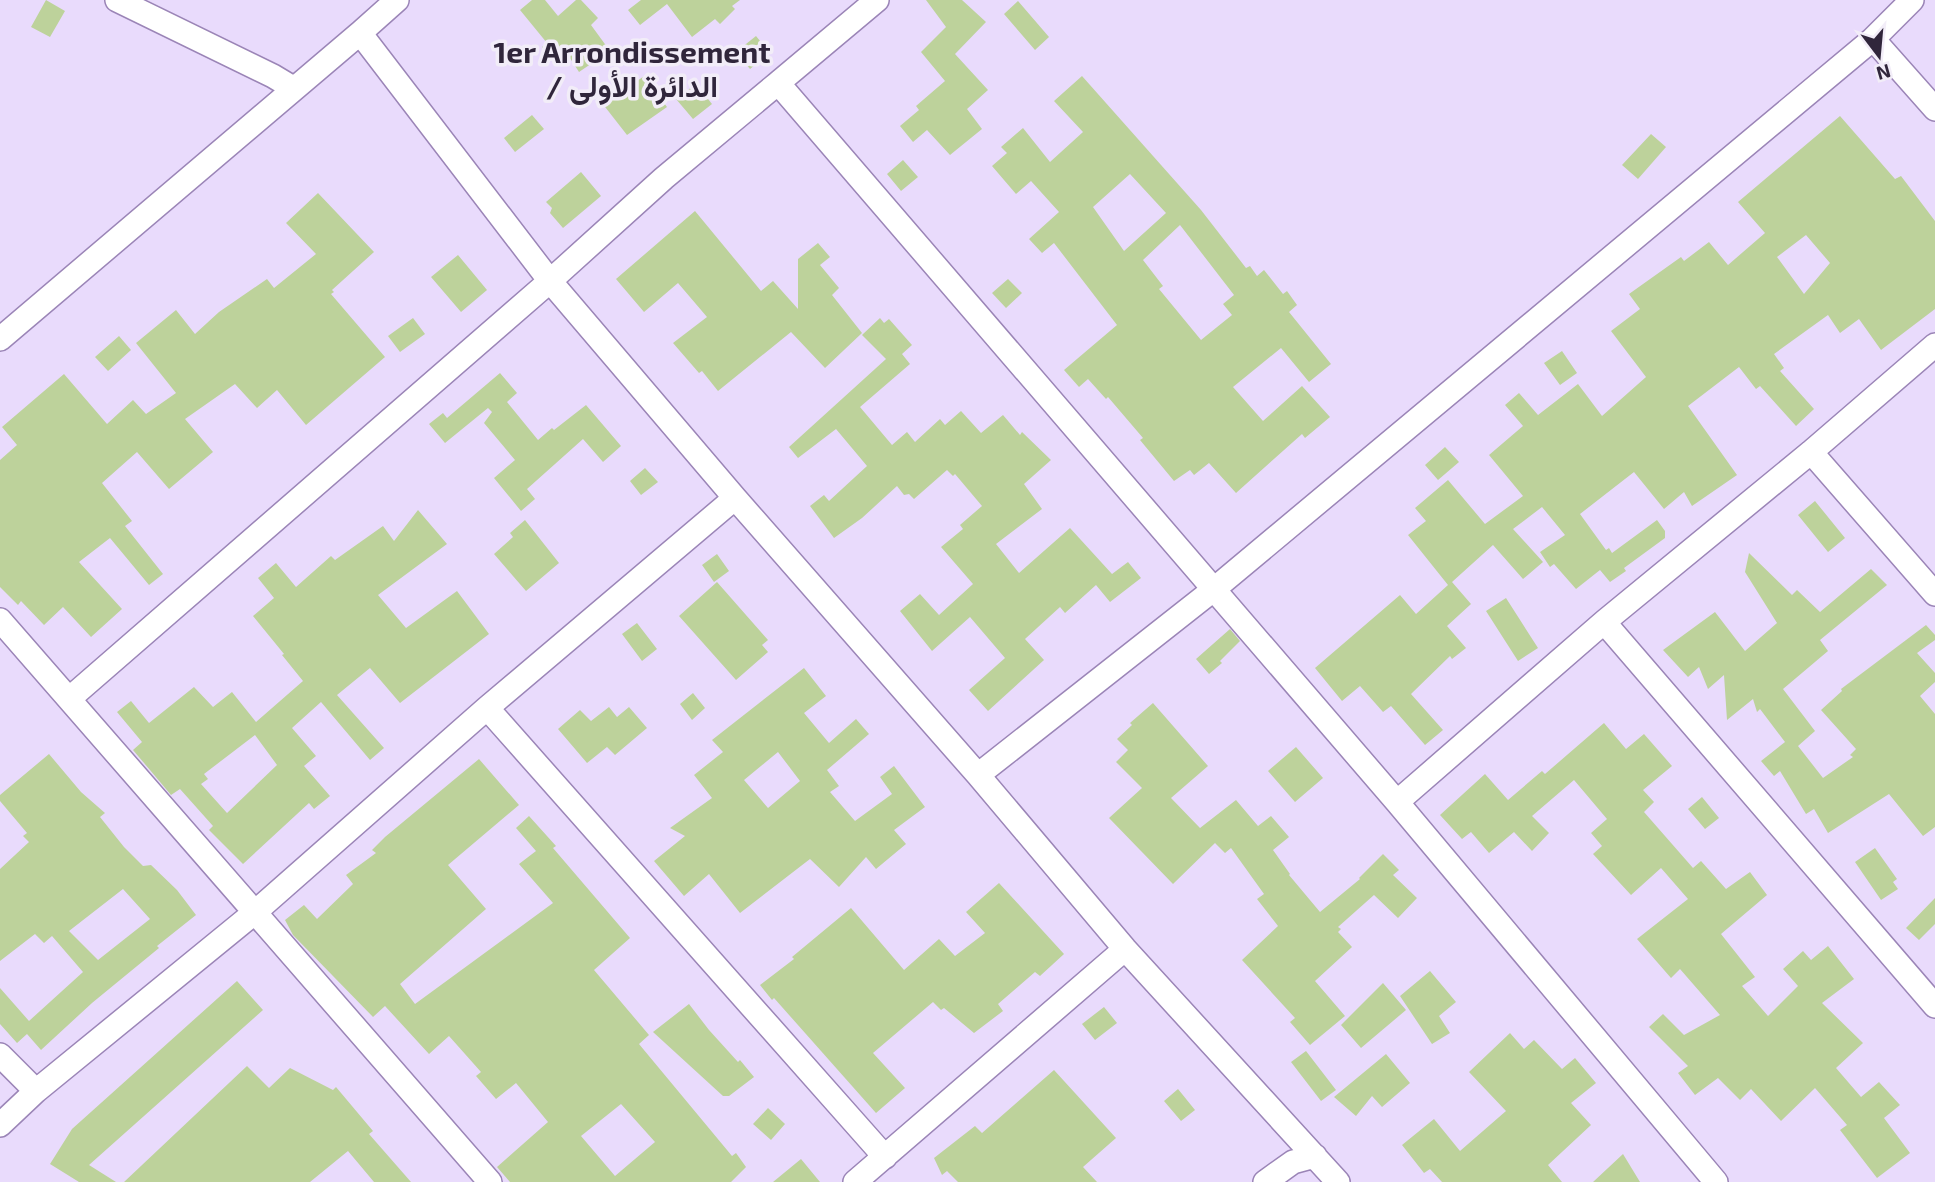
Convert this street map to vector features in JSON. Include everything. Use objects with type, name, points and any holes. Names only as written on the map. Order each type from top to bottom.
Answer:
[{"type":"street","points":[[117,0],[293,88]]},
{"type":"street","points":[[0,339],[397,0]]},
{"type":"street","points":[[69,699],[550,281],[664,178],[877,0]]},
{"type":"street","points":[[978,775],[1213,590],[1872,39],[1912,0]]},
{"type":"street","points":[[360,33],[550,281],[735,499],[978,775],[1125,949],[1338,1182]]},
{"type":"street","points":[[1872,39],[1935,109]]},
{"type":"street","points":[[778,83],[1398,802],[1716,1182]]},
{"type":"street","points":[[1398,802],[1604,622],[1811,452],[1935,345]]},
{"type":"street","points":[[1811,452],[1935,594]]},
{"type":"street","points":[[0,1125],[36,1091],[254,913],[487,708],[735,499]]},
{"type":"street","points":[[0,620],[491,1182]]},
{"type":"street","points":[[1604,622],[1935,1006]]},
{"type":"street","points":[[487,708],[885,1157]]},
{"type":"street","points":[[855,1182],[1125,949]]},
{"type":"street","points":[[0,1055],[36,1091]]},
{"type":"street","points":[[1265,1182],[1293,1162],[1315,1156]]},
{"type":"building","points":[[46,0],[65,11],[50,37],[31,27]]},
{"type":"building","points":[[532,0],[545,0],[558,16],[576,0],[581,0],[598,18],[591,25],[610,51],[579,72],[566,52],[554,62],[542,47],[547,43],[520,10]]},
{"type":"building","points":[[641,0],[740,0],[732,6],[735,9],[720,24],[715,19],[692,37],[667,4],[640,25],[628,10]]},
{"type":"building","points":[[926,0],[962,0],[986,22],[955,54],[988,90],[967,109],[982,129],[950,155],[927,130],[913,142],[900,126],[919,110],[916,106],[945,81],[921,52],[946,27]]},
{"type":"building","points":[[1018,1],[1049,37],[1035,50],[1004,14]]},
{"type":"building","points":[[756,36],[770,53],[750,69],[736,52]]},
{"type":"building","points":[[644,76],[667,107],[627,135],[602,103],[618,90],[621,93]]},
{"type":"building","points":[[1082,76],[1201,210],[1246,268],[1250,266],[1257,276],[1264,270],[1283,294],[1287,291],[1297,305],[1289,312],[1331,364],[1309,382],[1281,348],[1233,387],[1263,421],[1302,386],[1330,417],[1305,438],[1302,434],[1236,493],[1209,463],[1194,475],[1190,470],[1174,481],[1140,440],[1143,438],[1108,397],[1106,399],[1088,379],[1079,387],[1064,370],[1117,325],[1054,243],[1042,253],[1029,239],[1059,212],[1031,181],[1016,194],[992,166],[1007,153],[1001,147],[1023,128],[1050,162],[1083,132],[1054,101]],"holes":[[[1130,174],[1166,213],[1124,251],[1093,207]],[[1180,225],[1234,295],[1223,304],[1232,315],[1201,340],[1159,289],[1163,286],[1143,260]]]},
{"type":"building","points":[[696,84],[712,104],[693,119],[676,99]]},
{"type":"building","points":[[532,115],[544,129],[515,152],[504,138]]},
{"type":"building","points":[[1840,116],[1895,179],[1901,176],[1935,221],[1935,309],[1881,350],[1859,319],[1840,333],[1828,315],[1774,354],[1784,368],[1780,371],[1814,409],[1796,426],[1760,386],[1756,389],[1739,367],[1688,406],[1737,475],[1692,506],[1684,492],[1664,509],[1634,472],[1580,514],[1606,550],[1609,548],[1612,553],[1657,520],[1665,531],[1665,538],[1624,568],[1626,571],[1610,582],[1600,570],[1576,589],[1554,564],[1550,567],[1540,552],[1565,535],[1542,507],[1513,529],[1543,562],[1523,579],[1493,545],[1452,582],[1471,604],[1447,626],[1466,648],[1452,659],[1450,656],[1411,694],[1443,730],[1425,745],[1391,706],[1383,712],[1360,686],[1342,701],[1315,668],[1400,595],[1416,614],[1448,585],[1408,535],[1426,521],[1415,508],[1448,480],[1485,524],[1523,496],[1489,455],[1523,426],[1505,405],[1519,393],[1538,415],[1578,384],[1602,416],[1646,377],[1611,331],[1640,309],[1629,294],[1681,257],[1684,261],[1709,242],[1728,265],[1765,233],[1738,202]],"holes":[[[1806,235],[1830,263],[1804,294],[1777,257]]]},
{"type":"building","points":[[1651,134],[1666,147],[1638,179],[1622,165]]},
{"type":"building","points":[[903,160],[918,177],[901,191],[887,174]]},
{"type":"building","points":[[581,172],[601,196],[563,228],[550,213],[552,208],[546,202]]},
{"type":"building","points":[[318,193],[374,252],[332,290],[334,292],[331,294],[385,357],[306,425],[277,390],[257,408],[235,384],[185,419],[213,452],[169,489],[137,452],[102,483],[132,521],[125,526],[163,574],[149,585],[110,538],[79,562],[122,609],[91,637],[63,607],[44,625],[21,601],[18,605],[0,587],[0,460],[17,445],[2,427],[64,374],[107,424],[133,400],[146,414],[176,393],[136,343],[176,310],[195,334],[219,312],[267,279],[274,288],[316,254],[286,223]]},
{"type":"building","points":[[695,211],[761,291],[773,281],[798,309],[798,259],[818,243],[830,257],[820,265],[839,288],[832,295],[862,333],[825,368],[791,332],[718,391],[673,343],[707,317],[678,283],[644,312],[616,279]]},
{"type":"building","points":[[458,255],[487,290],[461,312],[431,277]]},
{"type":"building","points":[[1008,279],[1022,293],[1006,308],[992,293]]},
{"type":"building","points":[[413,318],[425,334],[400,352],[388,336]]},
{"type":"building","points":[[880,318],[884,323],[889,319],[912,345],[902,354],[910,364],[860,407],[892,445],[907,432],[915,442],[940,419],[945,425],[961,411],[981,433],[1003,415],[1020,435],[1022,432],[1051,460],[1024,484],[1042,509],[996,544],[1019,573],[1070,528],[1112,574],[1128,562],[1141,578],[1110,602],[1096,585],[1065,613],[1060,607],[1025,639],[1044,660],[988,711],[969,690],[1005,658],[970,617],[932,651],[900,611],[920,594],[939,615],[973,584],[941,547],[963,529],[960,525],[982,506],[955,474],[953,476],[947,470],[914,499],[909,494],[904,495],[897,486],[862,518],[834,538],[810,506],[824,495],[829,501],[867,466],[836,429],[798,458],[789,447],[886,359],[862,335]]},
{"type":"building","points":[[119,336],[131,350],[108,371],[95,357]]},
{"type":"building","points":[[1562,351],[1577,373],[1560,385],[1544,363]]},
{"type":"building","points":[[500,373],[517,393],[507,402],[538,440],[586,405],[621,446],[603,462],[583,439],[527,489],[535,499],[521,511],[494,478],[515,460],[484,423],[492,412],[488,408],[445,443],[429,424],[443,413],[447,418]]},
{"type":"building","points":[[1445,447],[1459,462],[1438,480],[1425,465]]},
{"type":"building","points":[[645,468],[658,482],[641,495],[630,481]]},
{"type":"building","points":[[1815,501],[1845,538],[1828,552],[1798,515]]},
{"type":"building","points":[[418,510],[447,544],[378,595],[406,628],[457,591],[489,634],[400,703],[370,668],[337,695],[384,748],[370,760],[321,702],[292,728],[316,756],[304,766],[330,796],[314,809],[309,803],[243,864],[209,830],[213,826],[180,789],[171,795],[133,750],[142,742],[117,712],[131,701],[149,723],[194,687],[213,707],[232,692],[256,722],[303,681],[253,616],[274,598],[258,578],[276,563],[296,587],[331,556],[335,560],[383,526],[394,541]],"holes":[[[255,735],[277,765],[227,813],[201,784],[208,779],[204,774]]]},
{"type":"building","points":[[525,520],[559,563],[526,591],[494,554],[513,537],[510,533]]},
{"type":"building","points":[[1749,553],[1792,595],[1797,590],[1820,612],[1871,569],[1887,585],[1820,640],[1828,651],[1783,689],[1815,731],[1798,746],[1823,778],[1853,757],[1850,755],[1856,749],[1821,710],[1842,691],[1841,689],[1926,625],[1935,635],[1935,640],[1917,653],[1935,673],[1935,682],[1920,696],[1935,714],[1935,827],[1923,836],[1889,794],[1828,833],[1814,809],[1806,814],[1780,771],[1774,776],[1761,761],[1785,742],[1760,709],[1757,712],[1753,699],[1727,720],[1724,675],[1708,689],[1699,667],[1688,677],[1663,650],[1715,612],[1745,651],[1777,623],[1745,572]]},
{"type":"building","points":[[717,554],[729,571],[714,582],[702,565]]},
{"type":"building","points":[[717,582],[768,640],[762,645],[768,652],[736,680],[679,616]]},
{"type":"building","points":[[1506,598],[1538,648],[1518,661],[1486,611]]},
{"type":"building","points":[[637,623],[657,649],[642,661],[622,634]]},
{"type":"building","points":[[1230,629],[1240,641],[1209,674],[1196,659]]},
{"type":"building","points":[[804,668],[826,696],[804,713],[829,743],[856,719],[869,734],[827,770],[839,786],[830,792],[855,821],[892,794],[880,777],[894,766],[925,807],[894,830],[906,844],[876,869],[866,857],[839,887],[810,859],[740,913],[709,874],[684,896],[654,861],[685,836],[670,828],[712,798],[694,775],[723,752],[712,740]],"holes":[[[778,752],[800,781],[768,808],[744,780]]]},
{"type":"building","points":[[693,693],[705,708],[692,720],[680,704]]},
{"type":"building","points":[[1153,703],[1208,766],[1171,798],[1200,828],[1236,800],[1258,826],[1271,816],[1289,837],[1273,850],[1289,875],[1320,912],[1360,879],[1383,854],[1399,870],[1393,875],[1417,898],[1398,918],[1374,895],[1338,927],[1341,929],[1338,932],[1352,947],[1315,981],[1345,1016],[1310,1045],[1290,1022],[1295,1018],[1242,960],[1278,926],[1257,899],[1264,894],[1231,848],[1225,853],[1215,843],[1173,884],[1109,818],[1142,788],[1116,762],[1128,750],[1117,739],[1132,725],[1130,723]]},
{"type":"building","points":[[609,707],[617,717],[629,707],[647,728],[615,755],[607,747],[587,763],[558,729],[580,710],[591,721]]},
{"type":"building","points":[[1604,723],[1626,749],[1644,734],[1672,766],[1643,790],[1654,802],[1644,812],[1693,868],[1701,861],[1726,889],[1750,872],[1767,895],[1721,934],[1755,977],[1742,986],[1768,1016],[1798,986],[1783,969],[1803,951],[1811,960],[1828,946],[1854,979],[1822,1003],[1863,1043],[1836,1068],[1861,1097],[1879,1082],[1900,1105],[1884,1118],[1910,1153],[1877,1178],[1840,1130],[1847,1125],[1815,1088],[1781,1121],[1751,1089],[1740,1100],[1718,1078],[1695,1095],[1678,1073],[1688,1066],[1649,1027],[1663,1014],[1684,1035],[1720,1015],[1680,969],[1671,978],[1637,939],[1688,899],[1661,868],[1631,895],[1593,854],[1602,846],[1591,833],[1607,819],[1574,780],[1532,816],[1549,833],[1532,851],[1514,832],[1489,853],[1471,832],[1462,839],[1440,815],[1485,774],[1508,800],[1542,771],[1545,774]]},
{"type":"building","points":[[1296,747],[1323,778],[1295,802],[1268,771]]},
{"type":"building","points":[[49,754],[81,792],[105,813],[100,817],[124,847],[143,866],[151,865],[177,890],[196,915],[157,946],[159,948],[92,1003],[41,1050],[27,1034],[17,1043],[0,1024],[0,988],[29,1021],[83,972],[52,936],[44,943],[35,934],[0,961],[0,869],[29,842],[23,836],[27,833],[0,801],[0,795]],"holes":[[[123,889],[150,919],[98,960],[69,931]]]},
{"type":"building","points":[[479,759],[519,805],[448,865],[486,909],[400,984],[415,1004],[553,903],[519,864],[536,851],[516,828],[529,816],[630,938],[594,970],[649,1035],[639,1044],[732,1156],[736,1153],[746,1167],[731,1182],[510,1182],[497,1167],[548,1122],[516,1083],[496,1099],[476,1076],[481,1072],[449,1036],[429,1054],[385,1006],[373,1017],[293,935],[285,920],[304,905],[317,919],[353,884],[346,875],[376,853],[372,850]],"holes":[[[621,1104],[655,1142],[615,1176],[581,1136]]]},
{"type":"building","points":[[1702,797],[1719,818],[1705,829],[1688,809]]},
{"type":"building","points":[[1875,848],[1897,879],[1893,882],[1898,889],[1881,900],[1855,862]]},
{"type":"building","points":[[999,883],[1064,954],[1040,976],[1035,972],[998,1004],[1003,1011],[974,1033],[933,1002],[873,1053],[905,1088],[876,1113],[760,985],[794,959],[792,957],[851,908],[904,970],[939,939],[955,956],[985,933],[966,912]]},
{"type":"building","points":[[1935,898],[1935,924],[1919,940],[1906,928]]},
{"type":"building","points":[[1430,971],[1456,1002],[1439,1016],[1450,1033],[1432,1044],[1400,996]]},
{"type":"building","points":[[237,981],[263,1010],[89,1165],[116,1182],[79,1182],[50,1164],[72,1129]]},
{"type":"building","points":[[1383,983],[1406,1010],[1361,1048],[1341,1025]]},
{"type":"building","points":[[689,1004],[709,1030],[754,1077],[729,1096],[723,1096],[653,1032]]},
{"type":"building","points":[[1104,1007],[1117,1023],[1095,1040],[1082,1024]]},
{"type":"building","points":[[1510,1033],[1524,1049],[1534,1040],[1562,1069],[1575,1058],[1596,1083],[1571,1103],[1591,1125],[1548,1165],[1562,1182],[1442,1182],[1430,1169],[1424,1173],[1402,1145],[1434,1119],[1460,1151],[1506,1111],[1469,1072]]},
{"type":"building","points":[[1306,1051],[1336,1090],[1321,1101],[1291,1062]]},
{"type":"building","points":[[1386,1054],[1410,1083],[1382,1107],[1372,1096],[1356,1116],[1334,1097]]},
{"type":"building","points":[[247,1066],[269,1088],[290,1068],[333,1090],[336,1087],[373,1131],[369,1134],[411,1182],[374,1182],[348,1151],[310,1182],[124,1182]]},
{"type":"building","points":[[1054,1070],[1116,1138],[1083,1167],[1097,1182],[958,1182],[947,1171],[942,1175],[934,1158],[975,1126],[982,1133]]},
{"type":"building","points":[[1178,1089],[1195,1110],[1181,1121],[1164,1101]]},
{"type":"building","points":[[768,1108],[785,1124],[771,1140],[753,1124]]},
{"type":"building","points":[[1623,1154],[1640,1182],[1593,1182]]},
{"type":"building","points":[[801,1159],[820,1182],[773,1182]]},
{"type":"district","name":"1er Arrondissement / الدائرة الأولى","points":[[632,70]]}]
